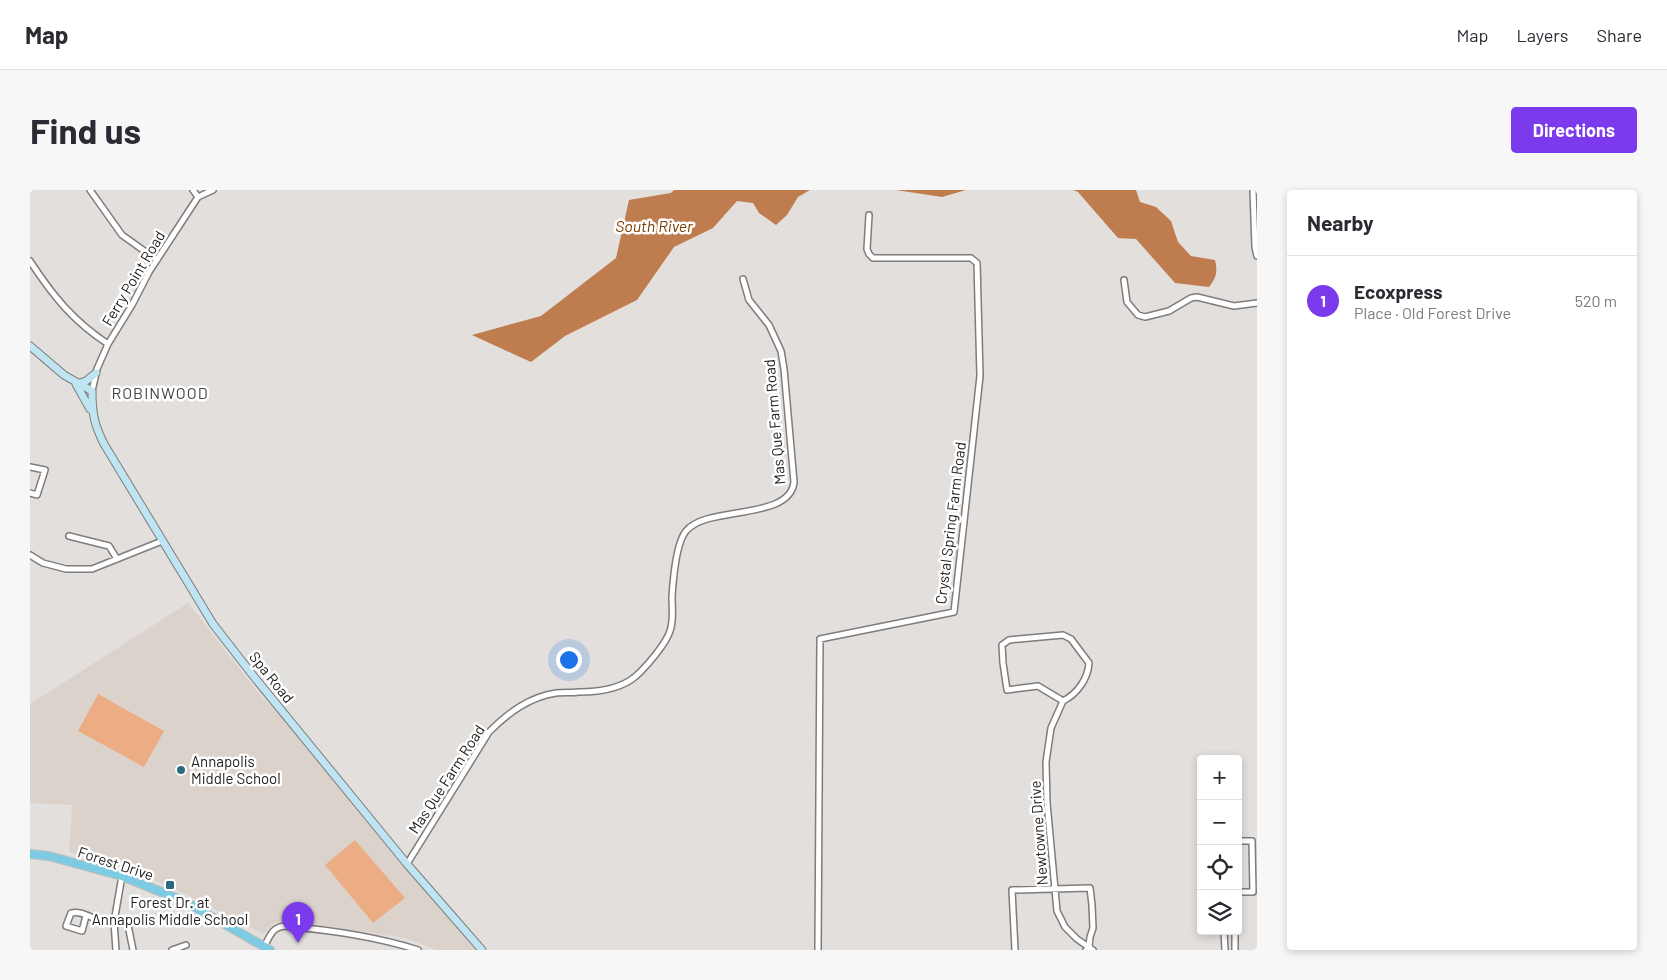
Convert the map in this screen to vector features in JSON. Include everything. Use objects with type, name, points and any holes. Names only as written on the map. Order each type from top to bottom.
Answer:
[{"type":"main road","name":"Forest Drive","points":[[30,854],[49,856],[122,876],[186,902],[267,948]]},
{"type":"street","points":[[90,190],[122,235],[157,260]]},
{"type":"street","points":[[193,190],[198,197],[213,190]]},
{"type":"street","points":[[1253,190],[1257,256]]},
{"type":"street","name":"Ferry Point Road","points":[[92,391],[96,373],[108,344],[157,260],[198,197]]},
{"type":"street","name":"Crystal Spring Farm Road","points":[[818,950],[820,639],[954,612],[980,376],[978,268],[976,263],[971,258],[873,258],[867,249],[868,215]]},
{"type":"street","points":[[30,261],[52,294],[87,330],[108,344]]},
{"type":"street","name":"Mas Que Farm Road","points":[[407,864],[486,737],[508,714],[530,701],[558,692],[593,692],[621,685],[636,676],[646,665],[670,632],[672,596],[678,556],[682,538],[687,530],[702,522],[776,503],[788,496],[792,490],[794,478],[783,360],[776,337],[769,325],[751,304],[742,279]]},
{"type":"street","points":[[1124,280],[1127,302],[1138,314],[1146,317],[1169,311],[1191,298],[1197,297],[1234,306],[1257,303]]},
{"type":"street","points":[[30,346],[76,383],[92,391]]},
{"type":"street","points":[[76,383],[86,381],[96,373]]},
{"type":"street","points":[[76,383],[93,414]]},
{"type":"street","name":"Spa Road","points":[[92,391],[94,421],[104,444],[213,624],[407,864],[482,950]]},
{"type":"street","points":[[30,467],[44,470],[37,495],[30,493]]},
{"type":"street","points":[[69,536],[109,546],[116,559]]},
{"type":"street","points":[[30,556],[43,562],[66,568],[92,569],[162,541]]},
{"type":"street","name":"Newtowne Drive","points":[[1063,701],[1038,686],[1007,690],[1002,645],[1009,640],[1063,635],[1071,639],[1089,663],[1089,674],[1070,698],[1063,701],[1051,728],[1046,762],[1047,803],[1057,911],[1065,927],[1089,949]]},
{"type":"street","points":[[1242,841],[1252,841],[1255,865],[1253,892],[1242,892]]},
{"type":"street","points":[[116,950],[114,922],[122,876]]},
{"type":"street","points":[[1015,950],[1012,890],[1090,888],[1093,928],[1089,949]]},
{"type":"street","points":[[86,916],[82,931],[66,926],[71,913],[75,912],[104,922],[123,922],[128,925],[133,950]]},
{"type":"street","points":[[267,948],[274,929],[278,926],[285,926],[346,933],[388,941],[418,950]]},
{"type":"street","points":[[1224,935],[1225,950]]},
{"type":"street","points":[[1235,935],[1235,950]]},
{"type":"street","points":[[172,950],[186,945]]},
{"type":"shaded area","name":"Annapolis Middle School","points":[[188,603],[261,696],[311,745],[478,950],[437,950],[405,938],[296,922],[274,923],[263,934],[152,879],[111,863],[69,852],[72,805],[30,803],[30,704]]},
{"type":"shaded area","points":[[98,694],[164,731],[144,767],[78,731]]},
{"type":"shaded area","points":[[355,840],[405,898],[373,923],[325,865]]},
{"type":"water","name":"South River","points":[[674,190],[810,190],[798,197],[787,215],[776,225],[759,213],[753,203],[737,201],[713,228],[674,247],[637,300],[565,336],[531,362],[472,335],[541,316],[616,258],[629,200],[671,193]]},
{"type":"water","points":[[896,190],[966,190],[942,197]]},
{"type":"water","points":[[1073,190],[1136,190],[1140,202],[1156,207],[1171,221],[1178,242],[1191,256],[1215,260],[1215,278],[1209,287],[1175,283],[1136,239],[1118,238],[1078,192]]},
{"type":"place","name":"Annapolis Middle School","points":[[181,770]]},
{"type":"place","name":"Forest Dr. at Annapolis Middle School","points":[[170,885]]},
{"type":"place","name":"Ecoxpress","points":[[298,943]]},
{"type":"district","name":"ROBINWOOD","points":[[160,392]]}]
